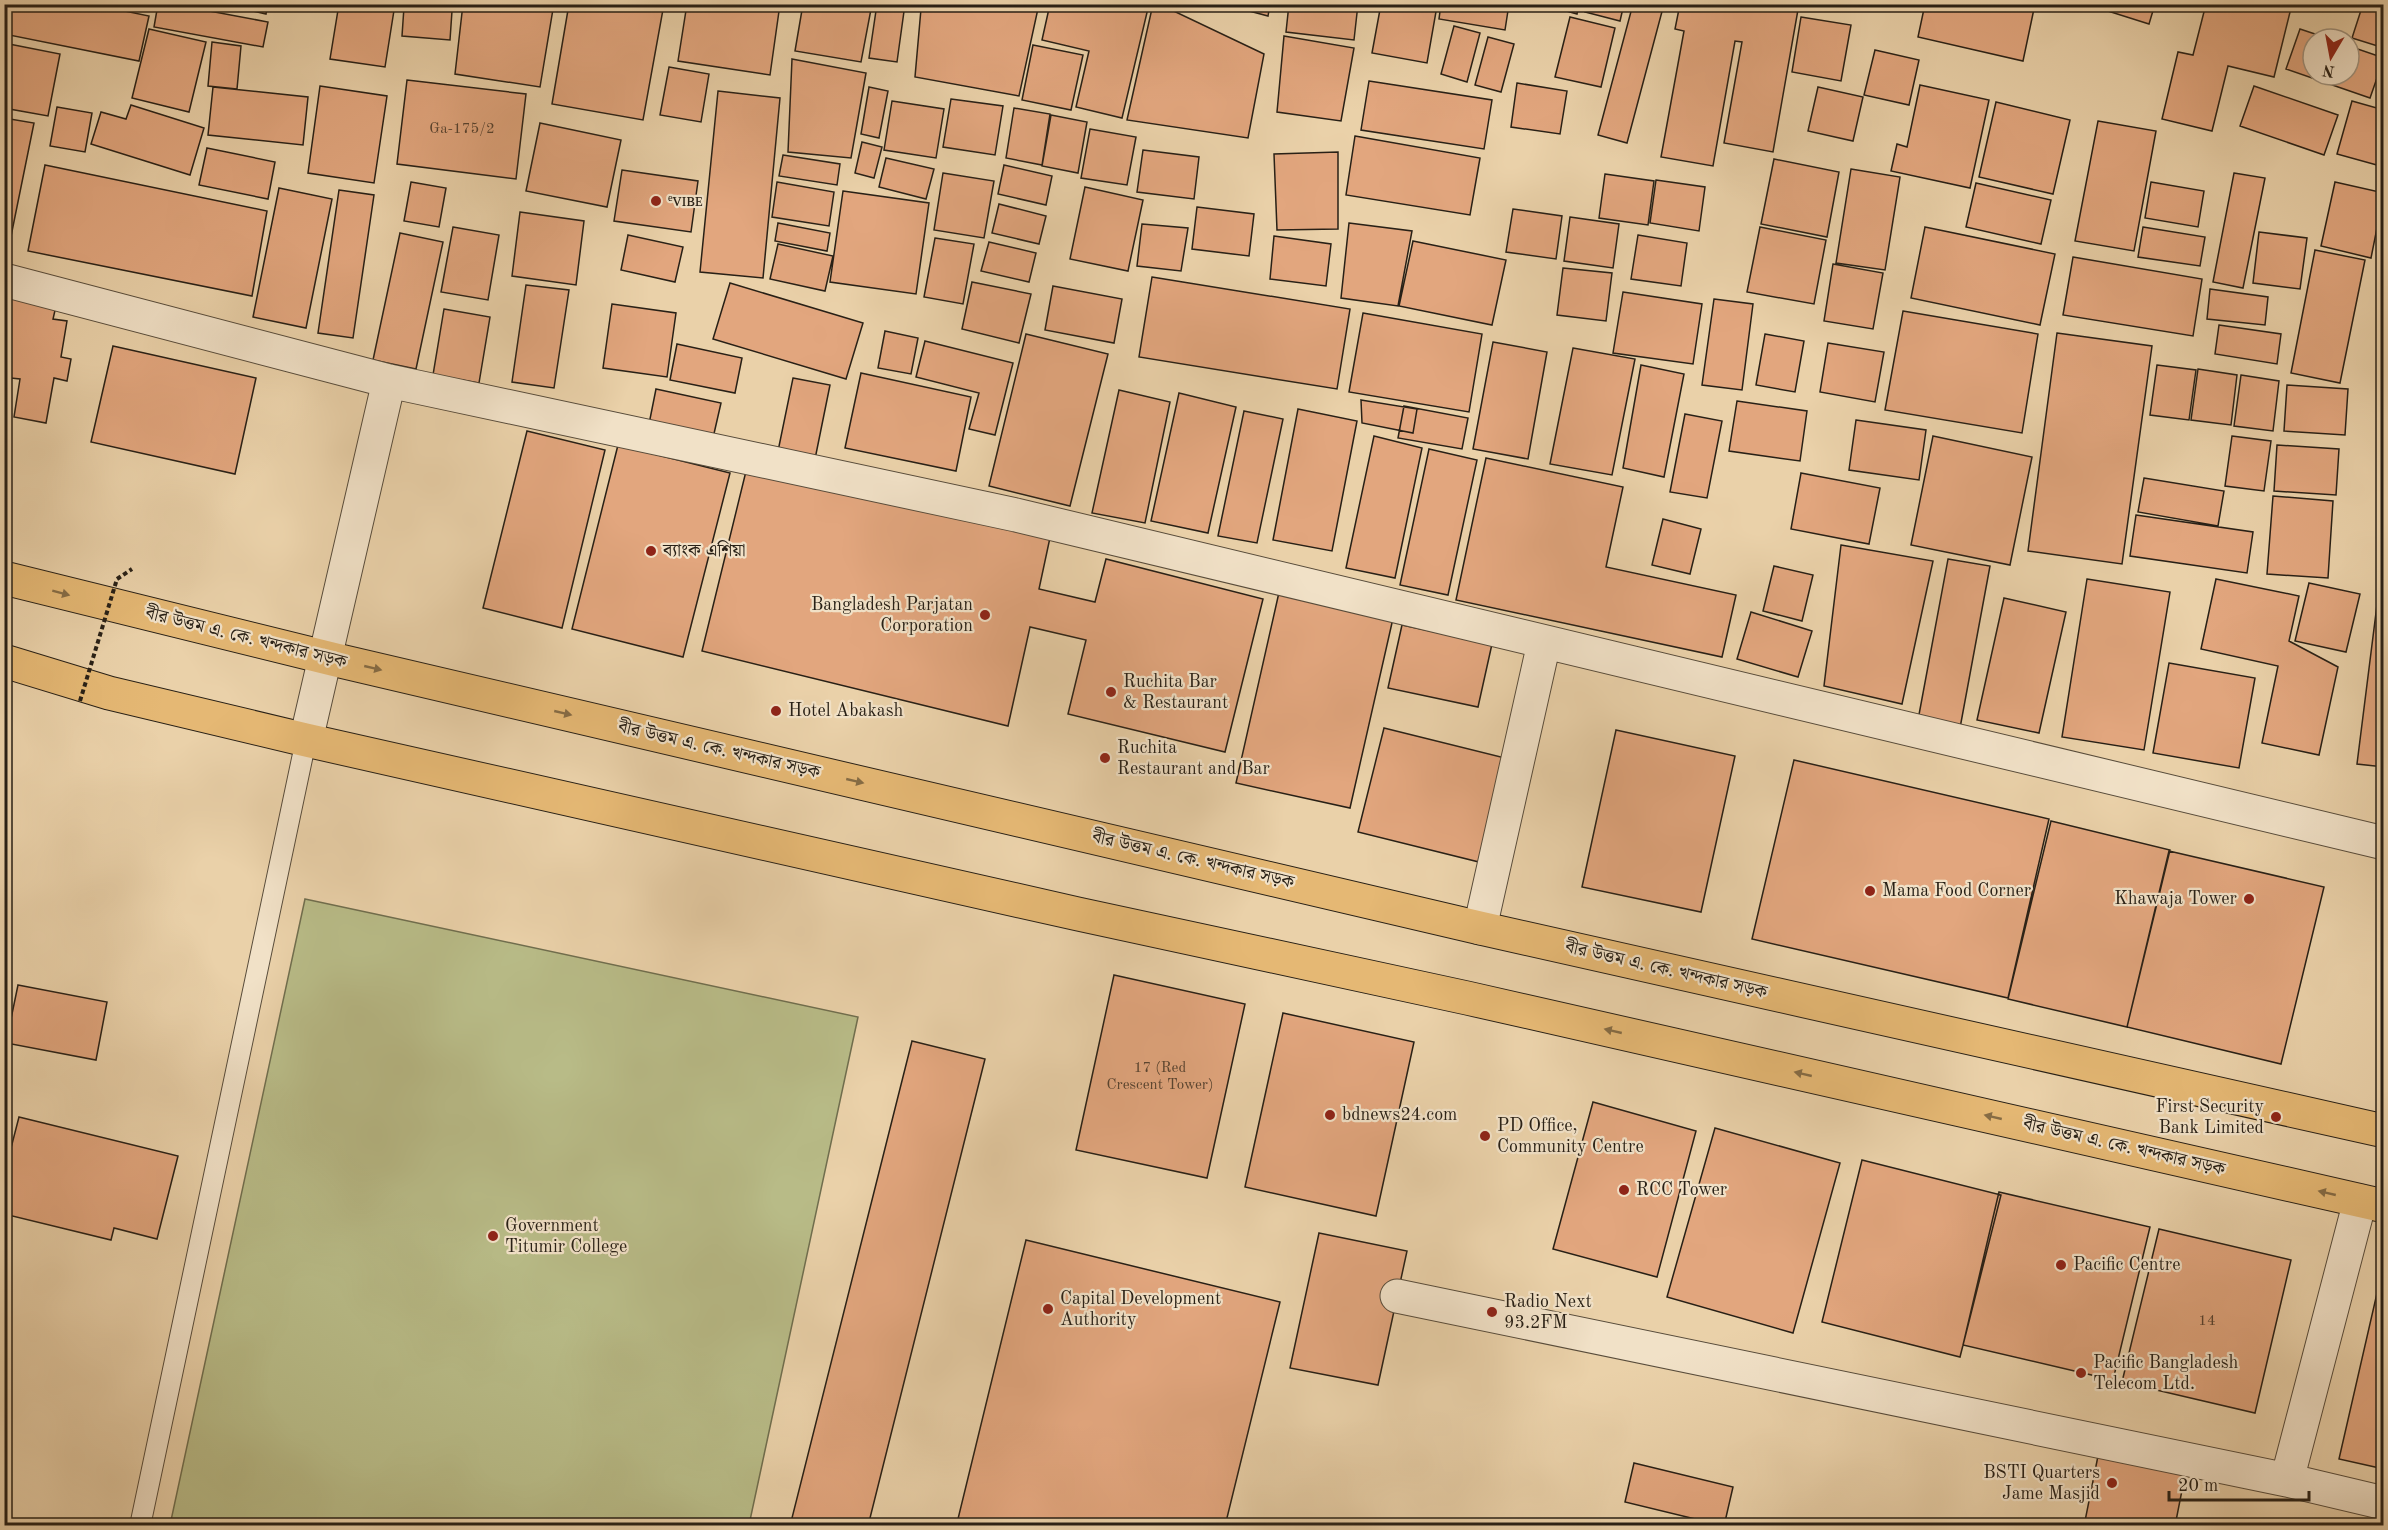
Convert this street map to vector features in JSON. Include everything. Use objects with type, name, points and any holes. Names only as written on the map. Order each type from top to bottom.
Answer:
[{"type":"main road","name":"বীর উত্তম এ. কে. খন্দকার সড়ক","points":[[4,578],[325,657],[1480,928],[2384,1131]]},
{"type":"main road","name":"বীর উত্তম এ. কে. খন্দকার সড়ক","points":[[4,661],[109,693],[306,740],[1066,911],[1478,1000],[2372,1204]]},
{"type":"street","points":[[4,280],[389,381],[1016,515],[2384,843]]},
{"type":"street","points":[[306,740],[389,381]]},
{"type":"street","points":[[1480,928],[1544,642]]},
{"type":"street","points":[[2287,1480],[2372,1204]]},
{"type":"street","points":[[1397,1296],[2287,1480],[2384,1503]]},
{"type":"lane","points":[[140,1526],[306,740]]},
{"type":"path","points":[[80,701],[117,579],[132,569]]},
{"type":"green space","points":[[305,899],[858,1017],[749,1525],[170,1525]]},
{"type":"building","points":[[4,4],[91,4],[149,16],[139,61],[4,34]]},
{"type":"building","points":[[158,4],[172,4],[268,22],[263,47],[154,27]]},
{"type":"building","points":[[223,4],[268,4],[266,14]]},
{"type":"building","points":[[283,4],[312,4],[312,11],[283,7]]},
{"type":"building","points":[[339,4],[395,4],[385,67],[330,59]]},
{"type":"building","points":[[463,4],[525,4],[553,9],[540,87],[455,74]]},
{"type":"building","points":[[569,4],[664,4],[643,120],[552,104]]},
{"type":"building","points":[[687,4],[780,4],[770,75],[678,61]]},
{"type":"building","points":[[803,4],[872,4],[861,62],[795,51]]},
{"type":"building","points":[[877,4],[905,4],[897,62],[869,58]]},
{"type":"building","points":[[968,4],[1039,4],[1019,96],[915,77],[921,9],[967,7]]},
{"type":"building","points":[[1050,4],[1149,4],[1122,118],[1076,107],[1089,51],[1042,40]]},
{"type":"building","points":[[1153,4],[1159,4],[1264,54],[1248,138],[1127,120]]},
{"type":"building","points":[[1223,4],[1270,4],[1268,16]]},
{"type":"building","points":[[1289,4],[1358,4],[1354,40],[1286,32]]},
{"type":"building","points":[[1381,4],[1437,6],[1427,63],[1372,53]]},
{"type":"building","points":[[1441,4],[1509,4],[1505,30],[1439,19]]},
{"type":"building","points":[[1542,4],[1579,4],[1577,14]]},
{"type":"building","points":[[1587,4],[1624,4],[1620,21],[1585,12]]},
{"type":"building","points":[[1633,4],[1664,4],[1627,143],[1598,135]]},
{"type":"building","points":[[1680,4],[1799,4],[1773,152],[1724,143],[1742,42],[1735,41],[1713,166],[1661,157],[1684,31],[1675,29]]},
{"type":"building","points":[[1925,4],[2035,4],[2023,61],[1918,37]]},
{"type":"building","points":[[2095,4],[2155,4],[2149,24],[2095,7]]},
{"type":"building","points":[[2206,4],[2292,4],[2274,77],[2228,66],[2212,131],[2162,119],[2178,52],[2193,55]]},
{"type":"building","points":[[2363,4],[2384,4],[2384,48],[2361,41],[2361,27],[2356,27]]},
{"type":"building","points":[[404,7],[452,11],[450,40],[402,36]]},
{"type":"building","points":[[1570,17],[1615,28],[1601,87],[1555,77]]},
{"type":"building","points":[[1801,17],[1851,25],[1841,81],[1792,72]]},
{"type":"building","points":[[1454,26],[1480,33],[1467,82],[1441,74]]},
{"type":"building","points":[[149,29],[206,42],[189,112],[132,98]]},
{"type":"building","points":[[2300,29],[2301,29],[2301,74],[2286,69]]},
{"type":"building","points":[[1284,36],[1354,48],[1341,121],[1277,112]]},
{"type":"building","points":[[1488,37],[1514,44],[1501,92],[1475,85]]},
{"type":"building","points":[[212,42],[241,46],[237,89],[208,86]]},
{"type":"building","points":[[4,43],[60,54],[48,116],[4,108]]},
{"type":"building","points":[[1033,45],[1083,55],[1071,110],[1022,100]]},
{"type":"building","points":[[1875,50],[1919,60],[1909,105],[1864,95]]},
{"type":"building","points":[[2361,50],[2384,58],[2370,98],[2338,87],[2361,87]]},
{"type":"building","points":[[792,59],[866,73],[851,158],[788,152]]},
{"type":"building","points":[[669,67],[709,74],[701,122],[660,115]]},
{"type":"building","points":[[407,80],[526,94],[516,179],[397,164]]},
{"type":"building","points":[[1369,81],[1492,100],[1484,149],[1361,130]]},
{"type":"building","points":[[1517,83],[1567,91],[1560,134],[1511,127]]},
{"type":"building","points":[[1920,85],[1989,100],[1970,188],[1891,171],[1897,144],[1907,147]]},
{"type":"building","points":[[320,86],[387,96],[374,183],[308,173]]},
{"type":"building","points":[[2254,86],[2338,115],[2324,155],[2240,126]]},
{"type":"building","points":[[213,87],[308,97],[303,145],[208,135]]},
{"type":"building","points":[[869,87],[888,91],[879,138],[861,134]]},
{"type":"building","points":[[1818,87],[1863,97],[1853,141],[1808,131]]},
{"type":"building","points":[[718,91],[780,98],[763,278],[700,272]]},
{"type":"building","points":[[951,99],[1003,106],[995,155],[943,147]]},
{"type":"building","points":[[892,101],[944,109],[936,158],[884,150]]},
{"type":"building","points":[[2352,101],[2384,110],[2384,167],[2337,154]]},
{"type":"building","points":[[1996,102],[2070,120],[2053,194],[1979,177]]},
{"type":"building","points":[[131,105],[204,128],[190,175],[91,144],[101,112],[126,119]]},
{"type":"building","points":[[57,107],[92,113],[85,152],[50,146]]},
{"type":"building","points":[[1014,108],[1050,114],[1042,165],[1006,158]]},
{"type":"building","points":[[1051,115],[1087,122],[1078,173],[1042,166]]},
{"type":"building","points":[[4,118],[34,123],[7,256],[4,255]]},
{"type":"building","points":[[2098,121],[2156,131],[2134,251],[2075,241]]},
{"type":"building","points":[[540,123],[621,140],[607,207],[526,191]]},
{"type":"building","points":[[1090,129],[1136,137],[1127,185],[1081,178]]},
{"type":"building","points":[[1355,136],[1480,158],[1470,215],[1346,195]]},
{"type":"building","points":[[862,142],[882,147],[874,178],[855,173]]},
{"type":"building","points":[[207,148],[275,162],[268,199],[199,185]]},
{"type":"building","points":[[1143,150],[1199,157],[1194,199],[1137,192]]},
{"type":"building","points":[[1338,152],[1338,229],[1277,230],[1274,154]]},
{"type":"building","points":[[783,155],[840,164],[837,185],[779,176]]},
{"type":"building","points":[[886,158],[934,169],[926,199],[879,187]]},
{"type":"building","points":[[1774,159],[1839,172],[1827,237],[1761,224]]},
{"type":"building","points":[[45,165],[267,211],[252,296],[28,251]]},
{"type":"building","points":[[1004,165],[1052,176],[1046,205],[998,194]]},
{"type":"building","points":[[1851,169],[1900,177],[1885,270],[1836,263]]},
{"type":"building","name":"ᵉᴠɪʙᴇ","points":[[622,170],[698,181],[691,232],[614,221]]},
{"type":"building","points":[[943,173],[994,181],[984,238],[934,230]]},
{"type":"building","points":[[2234,173],[2265,178],[2243,288],[2213,282]]},
{"type":"building","points":[[1605,174],[1654,181],[1648,225],[1599,218]]},
{"type":"building","points":[[1656,180],[1705,187],[1699,231],[1650,223]]},
{"type":"building","points":[[411,182],[446,188],[439,227],[404,221]]},
{"type":"building","points":[[777,182],[834,192],[829,226],[772,217]]},
{"type":"building","points":[[2151,182],[2204,191],[2198,227],[2145,218]]},
{"type":"building","points":[[2335,182],[2384,193],[2371,258],[2321,246]]},
{"type":"building","points":[[1976,183],[2051,200],[2041,244],[1966,227]]},
{"type":"building","points":[[1085,187],[1143,200],[1128,271],[1070,259]]},
{"type":"building","points":[[279,188],[332,199],[306,328],[253,317]]},
{"type":"building","points":[[339,190],[374,195],[353,338],[318,333]]},
{"type":"building","points":[[843,191],[929,203],[916,294],[830,282]]},
{"type":"building","points":[[999,204],[1046,216],[1039,244],[992,233]]},
{"type":"building","points":[[1197,207],[1254,214],[1249,256],[1192,249]]},
{"type":"building","points":[[1513,209],[1562,216],[1556,259],[1506,252]]},
{"type":"building","points":[[520,212],[584,221],[576,285],[512,276]]},
{"type":"building","points":[[1570,217],[1619,224],[1613,268],[1564,261]]},
{"type":"building","points":[[778,223],[830,233],[827,251],[775,241]]},
{"type":"building","points":[[1349,223],[1412,231],[1398,306],[1341,298]]},
{"type":"building","points":[[1142,224],[1188,228],[1181,271],[1137,266]]},
{"type":"building","points":[[453,227],[499,235],[488,300],[441,292]]},
{"type":"building","points":[[1760,227],[1826,240],[1814,304],[1747,292]]},
{"type":"building","points":[[1925,227],[2055,254],[2040,325],[1911,298]]},
{"type":"building","points":[[2143,227],[2205,237],[2200,266],[2138,257]]},
{"type":"building","points":[[2259,232],[2307,238],[2300,289],[2253,283]]},
{"type":"building","points":[[400,233],[443,242],[416,369],[373,360]]},
{"type":"building","points":[[628,235],[683,247],[675,282],[621,270]]},
{"type":"building","points":[[1638,235],[1687,243],[1681,286],[1631,279]]},
{"type":"building","points":[[1274,236],[1331,244],[1326,286],[1270,279]]},
{"type":"building","points":[[935,238],[974,244],[963,304],[924,297]]},
{"type":"building","points":[[1413,241],[1506,260],[1492,325],[1399,306]]},
{"type":"building","points":[[989,242],[1036,253],[1029,282],[981,271]]},
{"type":"building","points":[[778,244],[833,256],[825,291],[770,279]]},
{"type":"building","points":[[2315,250],[2365,260],[2340,383],[2291,373]]},
{"type":"building","points":[[2073,257],[2202,279],[2193,336],[2063,315]]},
{"type":"building","points":[[1833,264],[1883,273],[1873,329],[1824,321]]},
{"type":"building","points":[[1563,268],[1612,273],[1606,321],[1557,315]]},
{"type":"building","points":[[1152,277],[1350,309],[1337,389],[1139,357]]},
{"type":"building","points":[[972,282],[1031,294],[1019,343],[962,329]]},
{"type":"building","points":[[730,283],[863,323],[846,379],[713,339]]},
{"type":"building","points":[[526,285],[569,290],[554,388],[512,382]]},
{"type":"building","points":[[1053,286],[1122,299],[1114,343],[1045,330]]},
{"type":"building","points":[[2210,289],[2268,297],[2265,325],[2207,319]]},
{"type":"building","points":[[1623,292],[1702,304],[1693,364],[1613,353]]},
{"type":"building","points":[[4,296],[56,306],[53,319],[67,321],[61,357],[71,359],[67,381],[54,378],[46,423],[14,417],[20,379],[11,378],[4,416]]},
{"type":"building","points":[[1714,299],[1753,304],[1742,390],[1702,385]]},
{"type":"building","points":[[612,304],[676,313],[667,377],[603,368]]},
{"type":"building","points":[[444,309],[490,317],[479,383],[433,375]]},
{"type":"building","points":[[1903,311],[2038,334],[2022,433],[1885,410]]},
{"type":"building","points":[[1363,313],[1482,334],[1469,412],[1349,392]]},
{"type":"building","points":[[2219,325],[2281,334],[2277,364],[2215,354]]},
{"type":"building","points":[[885,331],[918,338],[911,374],[878,368]]},
{"type":"building","points":[[2057,333],[2152,346],[2122,564],[2028,551]]},
{"type":"building","points":[[1026,334],[1108,354],[1070,506],[989,486]]},
{"type":"building","points":[[1765,334],[1804,341],[1795,392],[1756,385]]},
{"type":"building","points":[[925,341],[1013,363],[995,435],[969,429],[979,393],[916,377]]},
{"type":"building","points":[[1493,342],[1547,352],[1528,459],[1473,449]]},
{"type":"building","points":[[1828,343],[1884,352],[1875,402],[1820,392]]},
{"type":"building","points":[[677,344],[742,358],[735,393],[670,380]]},
{"type":"building","points":[[113,346],[256,378],[235,474],[91,442]]},
{"type":"building","points":[[1573,348],[1635,359],[1612,475],[1550,464]]},
{"type":"building","points":[[1641,365],[1684,374],[1664,477],[1623,468]]},
{"type":"building","points":[[2157,365],[2196,370],[2189,420],[2150,415]]},
{"type":"building","points":[[2198,369],[2237,375],[2231,425],[2191,420]]},
{"type":"building","points":[[861,373],[971,397],[956,471],[845,448]]},
{"type":"building","points":[[2241,375],[2279,381],[2273,431],[2234,426]]},
{"type":"building","points":[[793,378],[830,385],[814,464],[777,456]]},
{"type":"building","points":[[2287,385],[2348,389],[2345,435],[2284,431]]},
{"type":"building","points":[[656,389],[721,403],[713,438],[649,424]]},
{"type":"building","points":[[1119,390],[1170,402],[1145,523],[1092,513]]},
{"type":"building","points":[[1179,393],[1236,407],[1208,533],[1151,521]]},
{"type":"building","points":[[1361,400],[1417,409],[1413,433],[1362,423]]},
{"type":"building","points":[[1737,401],[1807,411],[1800,461],[1729,451]]},
{"type":"building","points":[[1404,406],[1468,418],[1462,449],[1398,438]]},
{"type":"building","points":[[1298,409],[1357,421],[1332,551],[1273,540]]},
{"type":"building","points":[[1244,411],[1283,419],[1257,543],[1218,536]]},
{"type":"building","points":[[1685,414],[1722,421],[1707,498],[1670,492]]},
{"type":"building","points":[[1856,420],[1926,430],[1919,480],[1849,470]]},
{"type":"building","points":[[527,431],[605,450],[562,628],[483,608]]},
{"type":"building","points":[[1374,436],[1422,448],[1395,578],[1346,568]]},
{"type":"building","points":[[1933,436],[2032,457],[2010,565],[1911,545]]},
{"type":"building","points":[[2232,436],[2271,441],[2264,491],[2225,486]]},
{"type":"building","name":"ব্যাংক এশিয়া","points":[[618,445],[730,473],[683,657],[572,629]]},
{"type":"building","points":[[2277,445],[2339,449],[2336,495],[2274,491]]},
{"type":"building","points":[[1429,449],[1477,460],[1448,595],[1400,585]]},
{"type":"building","points":[[1486,458],[1623,487],[1606,567],[1736,595],[1722,657],[1456,600]]},
{"type":"building","name":"Bangladesh Parjatan Corporation","points":[[749,459],[1051,533],[1039,589],[1095,602],[1106,559],[1263,599],[1225,752],[1068,714],[1086,640],[1030,627],[1008,726],[702,651]]},
{"type":"building","points":[[1801,473],[1880,488],[1869,544],[1791,529]]},
{"type":"building","points":[[2144,478],[2224,491],[2218,526],[2138,512]]},
{"type":"building","points":[[2273,496],[2333,501],[2328,578],[2267,574]]},
{"type":"building","points":[[2136,515],[2253,532],[2247,573],[2130,556]]},
{"type":"building","points":[[1663,519],[1701,529],[1690,574],[1652,565]]},
{"type":"building","points":[[1841,545],[1933,561],[1902,704],[1824,686]]},
{"type":"building","points":[[1948,559],[1990,566],[1960,728],[1918,720]]},
{"type":"building","points":[[1774,566],[1813,575],[1802,621],[1763,611]]},
{"type":"building","points":[[2087,579],[2170,592],[2144,750],[2062,737]]},
{"type":"building","points":[[2216,579],[2299,596],[2289,641],[2338,667],[2319,755],[2262,743],[2278,666],[2201,649]]},
{"type":"building","points":[[2309,583],[2360,594],[2346,652],[2295,641]]},
{"type":"building","points":[[1280,588],[1394,614],[1350,808],[1236,783]]},
{"type":"building","points":[[2379,589],[2384,590],[2384,767],[2357,764]]},
{"type":"building","points":[[2004,598],[2066,612],[2039,733],[1977,720]]},
{"type":"building","points":[[1751,612],[1812,631],[1798,677],[1737,659]]},
{"type":"building","points":[[1402,625],[1492,644],[1478,707],[1388,688]]},
{"type":"building","points":[[2169,663],[2255,678],[2239,768],[2153,753]]},
{"type":"building","points":[[1384,728],[1505,758],[1479,862],[1358,832]]},
{"type":"building","points":[[1616,730],[1735,756],[1701,912],[1582,887]]},
{"type":"building","points":[[1794,760],[2049,819],[2008,998],[1752,939]]},
{"type":"building","points":[[2051,821],[2170,850],[2127,1027],[2008,999]]},
{"type":"building","points":[[2169,851],[2324,887],[2281,1064],[2127,1027]]},
{"type":"building","points":[[1114,975],[1245,1004],[1207,1178],[1076,1150]]},
{"type":"building","points":[[18,985],[107,1002],[96,1060],[6,1043]]},
{"type":"building","name":"bdnews24.com","points":[[1283,1013],[1414,1042],[1376,1216],[1245,1187]]},
{"type":"building","points":[[912,1041],[985,1059],[868,1526],[790,1526]]},
{"type":"building","name":"RCC Tower","points":[[1593,1102],[1696,1131],[1657,1277],[1553,1249]]},
{"type":"building","points":[[19,1117],[178,1156],[157,1239],[114,1228],[111,1240],[4,1214],[4,1175]]},
{"type":"building","points":[[1715,1128],[1840,1163],[1793,1333],[1667,1297]]},
{"type":"building","points":[[1862,1160],[2001,1195],[1960,1357],[1822,1322]]},
{"type":"building","name":"Pacific Centre","points":[[1999,1192],[2150,1227],[2113,1380],[1963,1345]]},
{"type":"building","name":"Pacific Centre","points":[[2159,1229],[2291,1260],[2255,1413],[2122,1382]]},
{"type":"building","points":[[1319,1233],[1407,1251],[1378,1385],[1290,1368]]},
{"type":"building","points":[[1026,1240],[1280,1302],[1225,1526],[968,1526],[957,1523]]},
{"type":"building","points":[[2384,1268],[2384,1469],[2339,1459]]},
{"type":"building","points":[[2098,1456],[2185,1475],[2175,1526],[2084,1526]]},
{"type":"building","points":[[1634,1463],[1733,1487],[1724,1526],[1625,1502]]},
{"type":"place","name":"ᵉᴠɪʙᴇ","points":[[656,201]]},
{"type":"place","name":"ব্যাংক এশিয়া","points":[[651,551]]},
{"type":"place","name":"Bangladesh Parjatan Corporation","points":[[985,615]]},
{"type":"place","name":"Ruchita Bar & Restaurant","points":[[1111,692]]},
{"type":"place","name":"Hotel Abakash","points":[[776,711]]},
{"type":"place","name":"Ruchita Restaurant and Bar","points":[[1105,758]]},
{"type":"place","name":"Mama Food Corner","points":[[1870,891]]},
{"type":"place","name":"Khawaja Tower","points":[[2249,899]]},
{"type":"place","name":"bdnews24.com","points":[[1330,1115]]},
{"type":"place","name":"First Security Bank Limited","points":[[2276,1117]]},
{"type":"place","name":"PD Office, Community Centre","points":[[1485,1136]]},
{"type":"place","name":"RCC Tower","points":[[1624,1190]]},
{"type":"place","name":"Government Titumir College","points":[[493,1236]]},
{"type":"place","name":"Pacific Centre","points":[[2061,1265]]},
{"type":"place","name":"Capital Development Authority","points":[[1048,1309]]},
{"type":"place","name":"Radio Next 93.2FM","points":[[1492,1312]]},
{"type":"place","name":"Pacific Bangladesh Telecom Ltd.","points":[[2081,1373]]},
{"type":"place","name":"BSTI Quarters Jame Masjid","points":[[2112,1483]]}]
